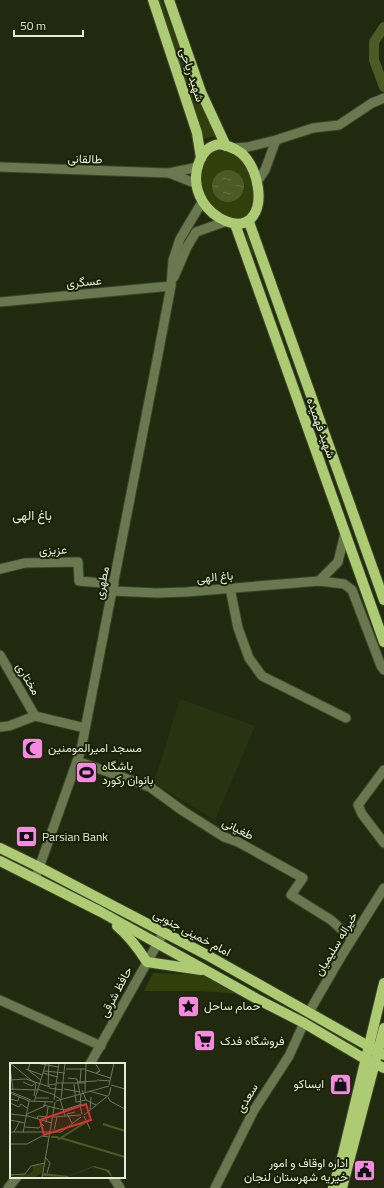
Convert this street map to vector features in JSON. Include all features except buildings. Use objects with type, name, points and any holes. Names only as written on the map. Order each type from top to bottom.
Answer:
[{"type":"main road","name":"شهید ریاحی","points":[[154,0],[198,133],[199,163]]},
{"type":"main road","name":"شهید ریاحی","points":[[169,0],[201,92],[230,147]]},
{"type":"main road","points":[[220,144],[230,147],[246,157],[257,182],[259,196],[255,213],[249,222],[243,224],[231,223],[214,214],[202,202],[198,193],[196,178],[202,154],[210,147],[220,144]]},
{"type":"main road","name":"شهید فهمیده","points":[[249,222],[384,600]]},
{"type":"main road","name":"شهید فهمیده","points":[[231,223],[384,642]]},
{"type":"main road","name":"امام خمینی جنوبی","points":[[0,848],[40,867],[164,932],[381,1053]]},
{"type":"main road","name":"امام خمینی جنوبی","points":[[0,861],[101,912],[380,1066]]},
{"type":"main road","points":[[101,912],[126,934],[139,950],[146,962],[209,971]]},
{"type":"main road","points":[[333,1188],[343,1154],[384,983]]},
{"type":"main road","points":[[342,1188],[380,1066],[384,1028]]},
{"type":"street","points":[[230,147],[248,147],[313,128],[339,125],[372,103],[384,98]]},
{"type":"street","points":[[257,182],[264,170],[276,140]]},
{"type":"street","points":[[169,173],[199,163]]},
{"type":"street","name":"طالقانی","points":[[0,167],[169,173]]},
{"type":"street","points":[[169,173],[197,184]]},
{"type":"street","points":[[171,286],[173,260],[180,239],[202,202]]},
{"type":"street","points":[[171,286],[187,247],[196,232],[231,223]]},
{"type":"street","name":"عسگری","points":[[0,302],[171,286]]},
{"type":"street","name":"مطهری","points":[[35,879],[81,750],[171,286]]},
{"type":"street","points":[[319,581],[338,562],[345,533]]},
{"type":"street","name":"عزیزی","points":[[0,569],[25,562],[78,562],[79,581],[113,587]]},
{"type":"street","name":"باغ الهی","points":[[113,587],[157,593],[319,581],[344,584],[352,590],[377,656],[384,670]]},
{"type":"street","points":[[230,588],[238,628],[247,653],[262,676],[346,718]]},
{"type":"street","name":"مختاری","points":[[0,655],[35,716]]},
{"type":"street","points":[[0,727],[9,726],[35,716],[85,728]]},
{"type":"street","name":"طغیانی","points":[[77,761],[150,787],[183,811],[224,837],[238,842],[303,878],[291,895],[331,920],[352,939]]},
{"type":"street","points":[[384,770],[358,805],[362,814],[384,842]]},
{"type":"street","name":"خیراله سلیمیان","points":[[309,1012],[384,888]]},
{"type":"street","name":"حافظ شرقی","points":[[91,1063],[164,932]]},
{"type":"street","points":[[0,1000],[100,1046]]},
{"type":"street","name":"سعدی","points":[[215,1188],[254,1110],[289,1056],[304,1024]]},
{"type":"street","points":[[8,1188],[16,1178]]},
{"type":"street","points":[[114,1178],[120,1188]]},
{"type":"shaded area","points":[[157,0],[161,0],[194,84],[218,136],[202,139]]},
{"type":"shaded area","points":[[217,148],[227,150],[243,160],[252,175],[256,192],[256,200],[254,209],[248,219],[226,219],[206,202],[200,180],[203,157]]},
{"type":"shaded area","points":[[252,235],[253,256],[266,298],[285,348],[282,350],[242,236]]},
{"type":"shaded area","points":[[180,699],[255,726],[215,820],[154,783]]},
{"type":"shaded area","points":[[153,973],[206,975],[242,994],[198,991],[144,991]]},
{"type":"water","points":[[225,170],[231,170],[241,177],[244,186],[243,192],[237,199],[231,202],[225,202],[215,195],[212,189],[212,183],[219,173]]},
{"type":"waterway","points":[[384,27],[374,42],[374,60],[384,87]]},
{"type":"place","name":"مسجد امیرالمومنین","points":[[32,748]]},
{"type":"place","name":"باشگاه بانوان رکورد","points":[[87,773]]},
{"type":"place","name":"Parsian Bank","points":[[26,837]]},
{"type":"place","name":"حمام ساحل","points":[[188,1006]]},
{"type":"place","name":"فروشگاه فدک","points":[[204,1041]]},
{"type":"place","name":"ایساکو","points":[[340,1084]]},
{"type":"place","name":"اداره اوقاف و امور خیریه شهرستان لنجان","points":[[364,1170]]},
{"type":"district","name":"باغ الهی","points":[[32,515]]}]
